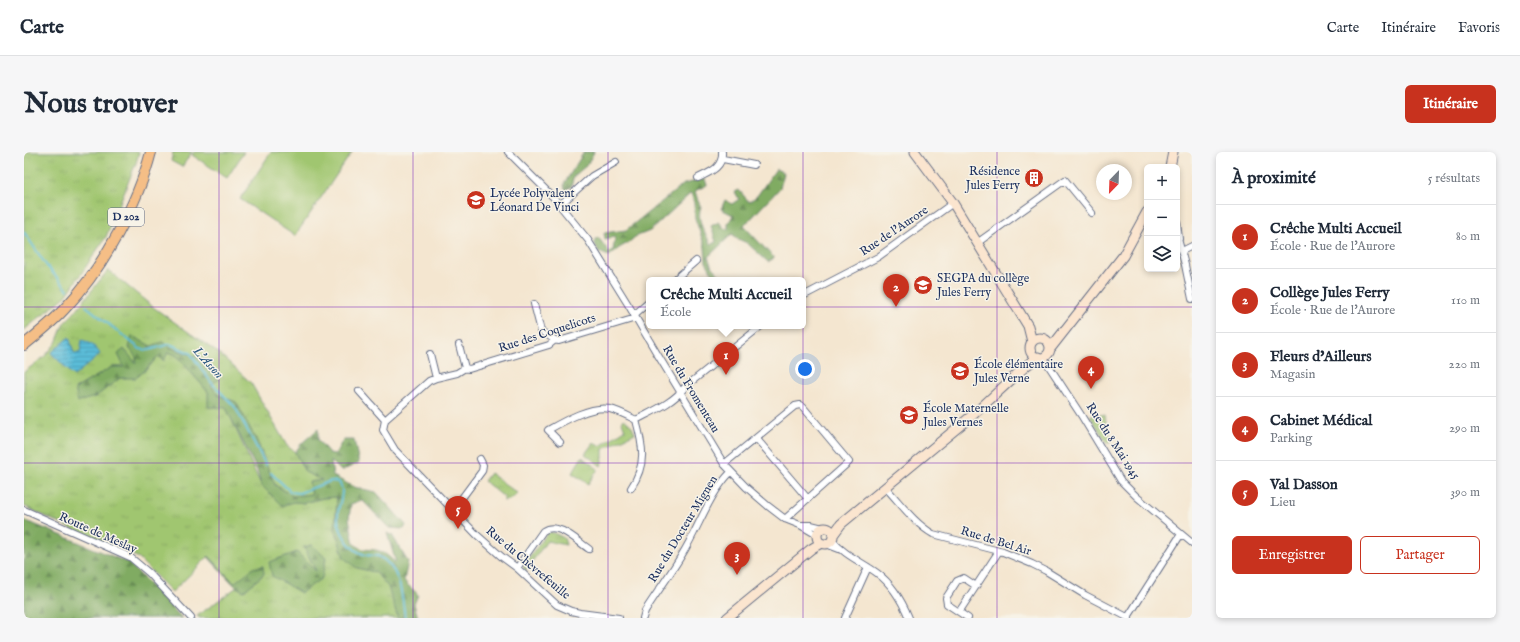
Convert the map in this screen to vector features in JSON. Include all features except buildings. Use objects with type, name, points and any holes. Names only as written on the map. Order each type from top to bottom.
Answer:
[{"type":"main road","name":"D 202","points":[[24,345],[67,307],[91,276],[115,238],[128,212],[144,176],[152,152]]},
{"type":"main road","points":[[915,152],[953,203],[1028,326],[1039,340],[1049,344],[1050,349]]},
{"type":"main road","points":[[1171,164],[1173,152]]},
{"type":"main road","points":[[727,618],[974,414],[1027,365],[1038,356],[1048,354],[1063,332],[1123,256],[1144,221]]},
{"type":"main road","points":[[1038,356],[1031,348],[1039,340],[1063,332]]},
{"type":"street","name":"Rue du Fromenteau","points":[[508,152],[560,205],[588,240],[724,464],[746,487],[785,519],[825,536]]},
{"type":"street","points":[[698,178],[716,169],[722,155],[754,165]]},
{"type":"street","points":[[560,205],[592,176],[616,162]]},
{"type":"street","points":[[977,243],[1065,180],[1092,212]]},
{"type":"street","name":"Rue de l'Aurore","points":[[806,294],[878,257],[953,203]]},
{"type":"street","points":[[1180,244],[1192,299]]},
{"type":"street","points":[[1182,251],[1192,246]]},
{"type":"street","points":[[677,277],[696,261]]},
{"type":"street","points":[[534,304],[541,331],[555,340]]},
{"type":"street","points":[[635,316],[646,305]]},
{"type":"street","name":"Rue des Coquelicots","points":[[385,420],[426,384],[436,378],[465,368],[469,369],[505,359],[549,345],[555,340],[559,341],[635,316]]},
{"type":"street","points":[[636,420],[678,396],[685,387],[757,329]]},
{"type":"street","points":[[460,345],[465,368]]},
{"type":"street","points":[[430,354],[436,378]]},
{"type":"street","name":"Rue du 8 Mai 1945","points":[[1038,356],[1081,414],[1121,481],[1137,497],[1192,543]]},
{"type":"street","points":[[359,391],[385,420]]},
{"type":"street","points":[[724,464],[795,406],[803,407],[849,462],[785,519]]},
{"type":"street","points":[[560,442],[548,430],[576,415],[600,409],[609,409],[618,411],[636,420]]},
{"type":"street","name":"Rue du Chèvrefeuille","points":[[385,420],[383,430],[387,439],[395,450],[490,547],[517,568],[553,602],[561,608],[580,613],[619,618]]},
{"type":"street","points":[[631,488],[640,474],[643,452],[636,420]]},
{"type":"street","points":[[756,438],[808,499]]},
{"type":"street","points":[[453,510],[482,470],[483,465],[480,459]]},
{"type":"street","name":"Rue du Docteur Mignen","points":[[642,618],[645,610],[687,546],[717,489],[732,472]]},
{"type":"street","name":"Rue de Bel Air","points":[[886,488],[912,517],[933,534],[999,551],[1032,564],[1128,618]]},
{"type":"street","name":"Route de Meslay","points":[[24,510],[130,558],[149,573],[191,618]]},
{"type":"street","name":"Rue du Fromenteau","points":[[800,525],[811,525],[825,536]]},
{"type":"street","points":[[517,568],[543,532],[548,528],[554,528],[564,532],[589,549]]},
{"type":"street","points":[[1128,618],[1180,534]]},
{"type":"street","points":[[825,536],[843,551],[878,574],[894,590],[901,600],[908,618]]},
{"type":"street","points":[[959,612],[999,551]]},
{"type":"street","points":[[845,618],[868,567]]},
{"type":"street","points":[[968,618],[947,604],[946,598],[957,581],[964,578],[976,586]]},
{"type":"green space","points":[[24,152],[139,152],[106,237],[66,296],[24,330]]},
{"type":"green space","points":[[173,152],[192,152],[182,167],[171,161]]},
{"type":"green space","points":[[194,152],[244,152],[227,178],[192,155]]},
{"type":"green space","points":[[271,152],[352,152],[295,236],[240,199]]},
{"type":"green space","points":[[584,152],[594,152],[587,165],[574,176],[571,187],[565,191],[564,184]]},
{"type":"green space","points":[[776,169],[784,173],[780,188],[744,226],[774,258],[768,262],[747,243],[738,239],[732,234],[708,257],[712,267],[721,277],[714,277],[706,262],[705,247],[695,218],[694,203],[691,193],[650,231],[635,237],[609,256],[599,252],[594,242],[598,237],[609,252],[613,250],[615,237],[605,239],[604,233],[626,230],[684,184],[705,179],[707,185],[695,191],[701,207],[700,221],[711,244],[716,242],[711,226],[719,222],[725,229],[728,229],[728,224],[733,215],[721,209],[725,200],[732,204],[739,199],[735,192],[739,190],[749,202],[757,196]]},
{"type":"green space","points":[[108,270],[153,307],[221,355],[251,383],[287,446],[295,452],[305,472],[323,480],[309,482],[312,494],[293,496],[275,485],[256,439],[236,402],[218,395],[210,384],[219,379],[204,359],[174,349],[162,342],[137,357],[136,364],[124,349],[124,367],[112,367],[75,389],[95,397],[120,378],[137,377],[148,368],[158,356],[168,352],[176,354],[208,392],[226,407],[261,485],[294,502],[305,503],[323,498],[337,497],[335,529],[357,568],[375,572],[389,587],[398,618],[200,618],[197,616],[237,587],[244,591],[264,574],[234,583],[209,556],[172,592],[137,557],[63,525],[24,506],[24,372],[44,357],[56,343],[64,323],[74,313]],"holes":[[[312,545],[322,578],[317,572],[305,547]]]},
{"type":"green space","points":[[132,336],[151,346],[162,342],[174,349],[204,359],[219,379],[211,385],[218,395],[236,402],[256,439],[275,485],[293,496],[312,494],[309,482],[322,480],[305,472],[295,452],[302,443],[318,429],[318,440],[329,453],[335,454],[343,440],[354,440],[359,463],[341,471],[331,461],[333,476],[354,487],[376,492],[406,525],[404,529],[389,528],[362,500],[351,504],[349,518],[354,544],[364,549],[382,552],[396,563],[387,533],[392,535],[408,562],[404,580],[418,595],[414,604],[418,618],[398,618],[388,587],[375,572],[357,568],[344,558],[335,529],[337,497],[323,498],[305,503],[294,502],[282,506],[261,485],[257,470],[226,408],[208,407],[208,392],[176,355],[168,352],[164,361],[158,356],[148,368],[136,378],[120,378],[95,397],[78,402],[75,389],[112,367],[124,367],[118,354],[124,349],[136,363],[136,357],[129,348]]},
{"type":"green space","points":[[1094,414],[1105,415],[1107,430],[1112,439],[1111,441],[1107,443],[1090,416]]},
{"type":"green space","points":[[624,419],[632,426],[635,433],[603,449],[601,466],[585,454],[593,443],[600,446],[625,430],[622,422]]},
{"type":"green space","points":[[582,457],[598,469],[588,484],[572,473]]},
{"type":"green space","points":[[490,473],[517,493],[515,496],[504,501],[504,497],[484,481]]},
{"type":"green space","points":[[24,520],[129,563],[182,618],[24,618]]},
{"type":"green space","points":[[548,532],[564,538],[566,545],[547,541],[526,570],[524,569],[524,565]]},
{"type":"green space","points":[[312,545],[326,558],[322,578],[301,593],[272,576],[269,562],[297,552],[316,571],[304,547]]},
{"type":"green space","points":[[209,556],[234,583],[253,568],[263,566],[264,574],[244,591],[236,587],[208,557]]},
{"type":"water","points":[[69,337],[74,353],[80,353],[82,340],[92,345],[100,354],[74,376],[51,353]]},
{"type":"waterway","name":"L'Asson","points":[[24,232],[46,265],[68,290]]},
{"type":"waterway","name":"L'Asson","points":[[86,306],[140,349],[149,350],[170,344],[190,353],[211,382],[235,407],[266,465]]},
{"type":"waterway","name":"L'Asson","points":[[271,473],[291,492],[299,493],[331,481],[339,482],[342,491],[338,518],[342,533],[354,549],[362,554],[378,556],[392,567],[399,583],[405,618]]},
{"type":"place","name":"Résidence Jules Ferry","points":[[1034,178]]},
{"type":"place","name":"Lycée Polyvalent Léonard De Vinci","points":[[476,200]]},
{"type":"place","name":"SEGPA du collège Jules Ferry","points":[[923,285]]},
{"type":"place","name":"Collège Jules Ferry","points":[[896,307]]},
{"type":"place","name":"École élémentaire Jules Verne","points":[[960,371]]},
{"type":"place","name":"Crêche Multi Accueil","points":[[726,375]]},
{"type":"place","name":"Cabinet Médical","points":[[1091,389]]},
{"type":"place","name":"École Maternelle Jules Vernes","points":[[909,415]]},
{"type":"place","name":"Val Dasson","points":[[458,529]]},
{"type":"place","name":"Fleurs d'Ailleurs","points":[[737,575]]}]
